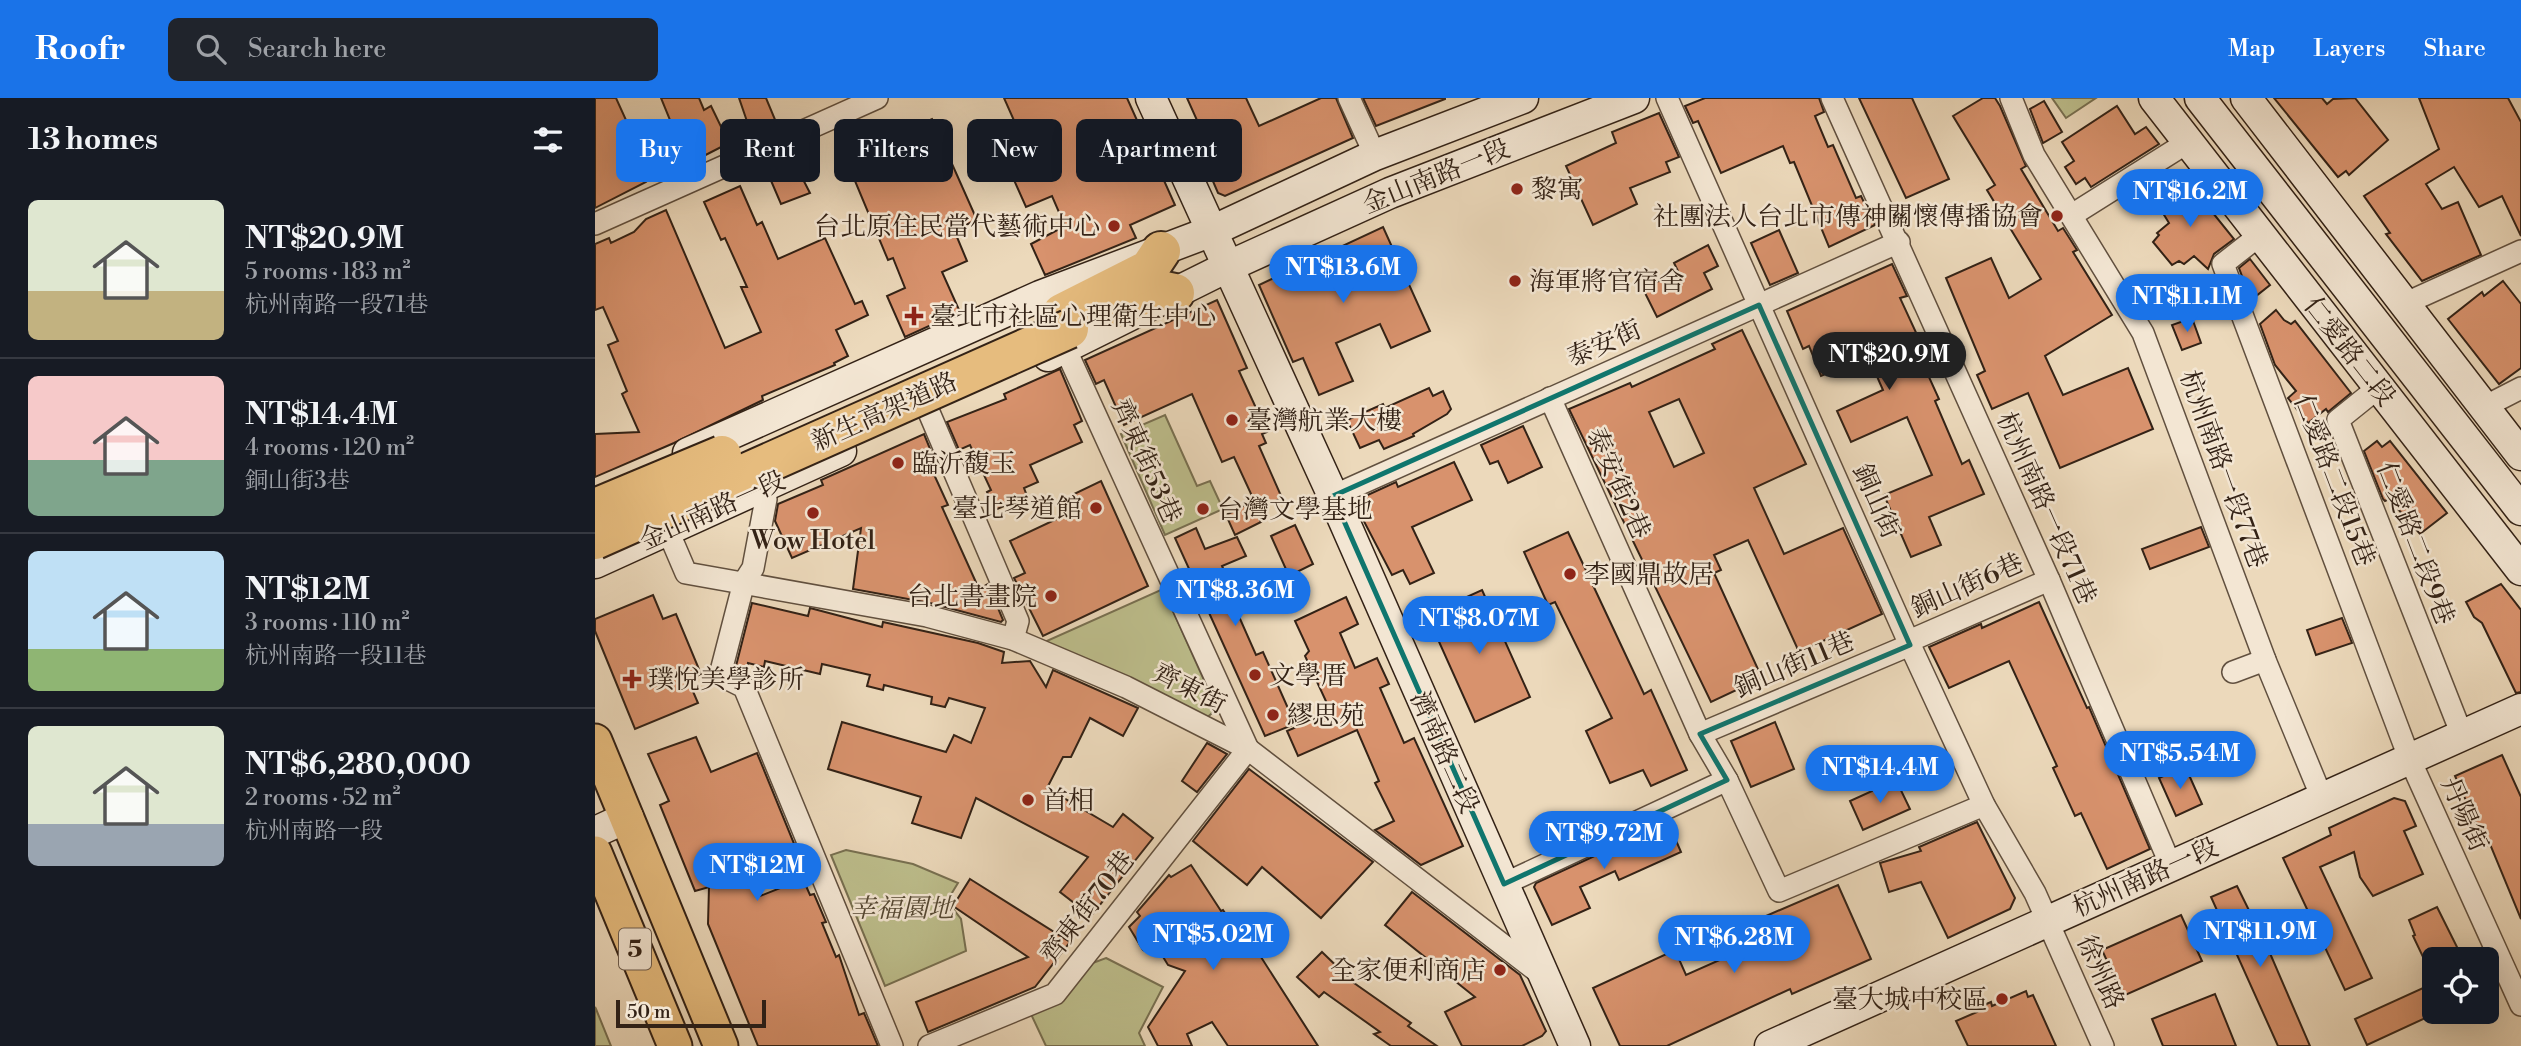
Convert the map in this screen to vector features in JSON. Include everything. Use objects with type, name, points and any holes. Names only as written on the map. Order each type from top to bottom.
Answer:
[{"type":"highway","points":[[1066,330],[1149,269],[1161,251]]},
{"type":"highway","name":"新生高架道路","points":[[595,540],[1156,289],[1175,293]]},
{"type":"highway","name":"新生高架道路","points":[[595,508],[1066,330]]},
{"type":"main road","name":"5","points":[[595,741],[720,1046]]},
{"type":"main road","name":"5","points":[[595,853],[675,1046]]},
{"type":"street","points":[[595,225],[877,98]]},
{"type":"street","points":[[1151,98],[1212,231]]},
{"type":"street","points":[[1349,98],[1375,155]]},
{"type":"street","name":"金山南路一段","points":[[595,494],[778,410],[1040,296],[1212,231],[1375,155],[1520,98]]},
{"type":"street","name":"金山南路一段","points":[[1175,293],[1390,193],[1634,98]]},
{"type":"street","name":"銅山街","points":[[1667,98],[1909,643],[1984,805],[2035,893],[2047,922]]},
{"type":"street","name":"杭州南路一段71巷","points":[[1832,98],[2049,580],[2171,866]]},
{"type":"street","name":"杭州南路一段77巷","points":[[2011,98],[2034,155],[2143,332],[2265,660],[2322,798]]},
{"type":"street","name":"仁愛路二段","points":[[2154,98],[2521,570]]},
{"type":"street","name":"仁愛路二段","points":[[2200,98],[2521,510]]},
{"type":"street","points":[[2254,101],[2404,304],[2521,454]]},
{"type":"street","points":[[2072,215],[2188,142]]},
{"type":"street","name":"濟南路二段","points":[[1212,231],[1333,496],[1575,1046]]},
{"type":"street","name":"仁愛路二段15巷","points":[[2260,235],[2223,264],[2410,760]]},
{"type":"street","name":"泰安街","points":[[1333,496],[1899,242]]},
{"type":"street","points":[[2404,304],[2521,251]]},
{"type":"street","name":"金山南路一段","points":[[595,563],[928,410],[1066,330]]},
{"type":"street","name":"齊東街53巷","points":[[1066,330],[1248,749]]},
{"type":"street","name":"仁愛路二段9巷","points":[[2379,387],[2338,420],[2462,735]]},
{"type":"street","points":[[2484,407],[2521,388]]},
{"type":"street","name":"泰安街2巷","points":[[1550,398],[1700,734],[1727,780],[1779,891],[1984,805]]},
{"type":"street","points":[[928,410],[1018,621],[1013,639]]},
{"type":"street","points":[[646,472],[667,530]]},
{"type":"street","points":[[761,488],[766,499],[753,568],[744,582],[720,675],[744,687],[892,1046]]},
{"type":"street","name":"齊東街","points":[[667,530],[686,573],[927,616],[1013,639],[1126,687],[1248,749],[1545,978]]},
{"type":"street","name":"銅山街6巷","points":[[1909,643],[2049,580]]},
{"type":"street","name":"銅山街11巷","points":[[1700,734],[1909,643]]},
{"type":"street","points":[[2233,672],[2265,660]]},
{"type":"street","name":"杭州南路一段","points":[[1770,1046],[2521,709]]},
{"type":"street","name":"齊東街70巷","points":[[929,1046],[1055,994],[1248,749]]},
{"type":"street","name":"丹陽街","points":[[2410,760],[2521,1005]]},
{"type":"street","points":[[1504,884],[1727,780]]},
{"type":"street","points":[[595,832],[628,817]]},
{"type":"street","name":"徐州路","points":[[2047,922],[2103,1046]]},
{"type":"highlighted area","points":[[1759,305],[1910,645],[1700,734],[1727,780],[1504,884],[1333,496]]},
{"type":"green space","points":[[2052,98],[2096,98],[2066,118]]},
{"type":"green space","points":[[1165,415],[1197,486],[1210,481],[1223,509],[1165,535],[1121,434]]},
{"type":"green space","points":[[1163,589],[1217,709],[1205,719],[1040,644]]},
{"type":"green space","name":"幸福園地","points":[[846,850],[913,864],[958,883],[947,901],[961,919],[966,951],[885,986],[831,855]]},
{"type":"green space","points":[[1106,958],[1163,987],[1139,1033],[1145,1046],[1046,1046],[1030,1012],[1090,964]]},
{"type":"green space","points":[[595,1007],[596,1009],[611,1046],[595,1046]]},
{"type":"building","points":[[595,98],[616,98],[625,119],[616,119],[616,182],[646,182],[595,208]]},
{"type":"building","points":[[661,98],[699,98],[704,110],[711,106],[720,124],[720,148],[706,155],[706,119],[670,119]]},
{"type":"building","points":[[739,98],[766,98],[775,119],[746,119]]},
{"type":"building","points":[[1004,98],[1127,98],[1136,119],[1076,119],[1076,182],[1165,182],[1175,205],[1130,225],[1136,238],[1045,275],[1031,244],[1065,226],[1052,196],[1026,207],[1015,182],[1062,182],[1062,119],[1013,119]]},
{"type":"building","points":[[1187,98],[1246,98],[1259,126],[1321,98],[1336,98],[1353,138],[1225,196],[1218,193],[1213,182],[1242,182],[1242,119],[1196,119]]},
{"type":"building","points":[[1363,98],[1445,98],[1445,99],[1376,126]]},
{"type":"building","points":[[1705,98],[1819,98],[1824,112],[1815,116],[1828,147],[1833,145],[1856,198],[1861,196],[1875,225],[1829,247],[1794,162],[1790,163],[1783,146],[1721,173],[1698,121],[1693,123],[1685,106]]},
{"type":"building","points":[[1859,98],[1912,98],[1949,179],[1906,198]]},
{"type":"building","points":[[1983,98],[1995,98],[2000,106],[2026,166],[2021,169],[2058,231],[2063,228],[2077,250],[2073,252],[2112,315],[2045,356],[2063,395],[2128,368],[2153,429],[2060,468],[2028,393],[1992,409],[1977,375],[1985,371],[1946,278],[1991,258],[2009,298],[2041,279],[1987,190],[1995,185],[1953,116]]},
{"type":"building","points":[[2274,98],[2322,98],[2327,104],[2333,99],[2355,98],[2388,140],[2349,175],[2346,171],[2338,177]]},
{"type":"building","points":[[2419,98],[2508,98],[2521,122],[2521,236],[2502,196],[2479,207],[2454,167],[2426,184],[2442,209],[2458,202],[2481,255],[2422,281],[2386,234],[2390,233],[2364,196],[2439,149]]},
{"type":"building","points":[[2044,101],[2062,132],[2043,143],[2030,109]]},
{"type":"building","points":[[2117,106],[2135,134],[2146,127],[2159,144],[2091,187],[2085,178],[2076,184],[2065,167],[2074,161],[2062,142]]},
{"type":"building","points":[[1659,113],[1679,157],[1666,162],[1670,172],[1630,188],[1637,204],[1593,225],[1566,166],[1616,143],[1612,132]]},
{"type":"building","points":[[953,166],[977,220],[954,230],[967,261],[942,272],[960,312],[905,337],[887,296],[905,288],[893,258],[888,260],[855,182],[953,182]]},
{"type":"building","points":[[772,182],[804,182],[810,193],[781,204]]},
{"type":"building","points":[[2188,182],[2234,239],[2214,254],[2208,269],[2194,256],[2184,264],[2179,261],[2172,265],[2153,242],[2159,235],[2157,233],[2169,223],[2158,205]]},
{"type":"building","points":[[740,186],[757,225],[762,222],[778,259],[825,238],[855,304],[862,301],[868,315],[836,330],[848,356],[834,363],[835,365],[762,396],[763,400],[674,443],[595,477],[595,434],[639,432],[622,394],[627,391],[608,345],[618,341],[603,307],[595,310],[595,244],[609,238],[611,243],[634,232],[646,219],[666,210],[725,348],[761,332],[741,287],[747,287],[725,238],[721,240],[704,202]]},
{"type":"building","points":[[1383,227],[1430,331],[1391,348],[1380,324],[1336,343],[1353,381],[1319,395],[1303,358],[1293,362],[1259,285]]},
{"type":"building","points":[[1779,230],[1798,273],[1770,285],[1751,243]]},
{"type":"building","points":[[1708,245],[1718,266],[1704,273],[1712,289],[1657,317],[1643,289],[1678,271],[1674,263]]},
{"type":"building","points":[[2250,259],[2270,285],[2251,300],[2239,268]]},
{"type":"building","points":[[1892,264],[1907,296],[1900,298],[1919,339],[1913,342],[1939,399],[1935,401],[1962,464],[1969,460],[1984,494],[1929,517],[1941,545],[1911,557],[1884,495],[1932,475],[1907,417],[1851,442],[1837,411],[1883,390],[1868,356],[1821,376],[1809,346],[1803,349],[1787,311]]},
{"type":"building","points":[[2503,281],[2521,304],[2521,368],[2499,384],[2448,319],[2482,292],[2484,296]]},
{"type":"building","points":[[1217,300],[1247,368],[1239,371],[1267,432],[1262,434],[1266,443],[1259,446],[1282,498],[1258,509],[1234,457],[1222,462],[1192,394],[1124,425],[1104,380],[1096,384],[1085,360]]},
{"type":"building","points":[[2276,310],[2284,320],[2291,324],[2295,321],[2351,393],[2328,412],[2326,409],[2308,423],[2288,398],[2296,391],[2275,365],[2260,324]]},
{"type":"building","points":[[2192,318],[2201,343],[2182,350],[2172,325]]},
{"type":"building","points":[[1742,330],[1806,464],[1754,488],[1784,554],[1843,528],[1882,614],[1799,652],[1748,540],[1714,555],[1721,570],[1714,573],[1762,678],[1711,702],[1569,409],[1630,383],[1632,387],[1715,349],[1712,344]],"holes":[[[1679,399],[1704,453],[1674,467],[1649,412]]]},
{"type":"building","points":[[1060,369],[1082,421],[1074,425],[1082,442],[1030,465],[1038,482],[1024,488],[1027,496],[995,510],[987,492],[991,490],[970,445],[959,450],[947,422],[1006,399],[1004,394]]},
{"type":"building","points":[[1429,388],[1433,396],[1443,391],[1451,409],[1447,414],[1413,434],[1414,436],[1384,449],[1379,440],[1360,448],[1347,420],[1383,404],[1385,408]]},
{"type":"building","points":[[1523,426],[1542,467],[1508,483],[1498,461],[1490,464],[1481,445]]},
{"type":"building","points":[[924,434],[935,461],[936,466],[931,468],[948,505],[942,507],[979,589],[988,584],[1003,620],[1001,622],[930,603],[853,589],[861,528],[792,558],[775,521],[778,504],[823,485],[821,480]]},
{"type":"building","points":[[2377,441],[2382,447],[2390,441],[2447,513],[2420,534],[2389,499],[2383,499],[2364,451]]},
{"type":"building","points":[[1454,462],[1472,500],[1412,527],[1434,573],[1410,584],[1403,570],[1392,575],[1357,508],[1361,498],[1396,482],[1398,487]]},
{"type":"building","points":[[1101,481],[1148,586],[1043,636],[1014,578],[1025,573],[1010,541],[1078,509],[1072,495]]},
{"type":"building","points":[[1251,502],[1261,522],[1235,535],[1226,515]]},
{"type":"building","points":[[1295,525],[1313,564],[1289,576],[1271,536]]},
{"type":"building","points":[[2201,527],[2209,547],[2150,569],[2142,549]]},
{"type":"building","points":[[1196,528],[1205,549],[1237,537],[1246,556],[1222,566],[1238,602],[1233,603],[1256,655],[1263,652],[1295,724],[1265,736],[1175,538]]},
{"type":"building","points":[[1568,532],[1644,694],[1651,690],[1687,770],[1651,786],[1643,770],[1610,783],[1586,731],[1612,718],[1555,602],[1548,605],[1524,552]]},
{"type":"building","points":[[2501,584],[2521,610],[2521,692],[2516,693],[2482,623],[2474,617],[2466,602]]},
{"type":"building","points":[[1482,590],[1530,697],[1475,722],[1427,615]]},
{"type":"building","points":[[653,595],[663,619],[676,614],[701,674],[688,680],[698,703],[635,729],[595,631],[595,619]]},
{"type":"building","points":[[1346,597],[1358,624],[1340,633],[1355,668],[1377,658],[1389,684],[1380,688],[1404,743],[1414,738],[1463,846],[1421,865],[1375,830],[1394,821],[1375,783],[1379,781],[1357,730],[1298,756],[1287,731],[1331,712],[1305,656],[1309,651],[1295,621]]},
{"type":"building","points":[[2039,602],[2087,708],[2089,707],[2150,849],[2107,869],[2081,813],[2075,816],[2053,768],[2057,766],[2009,661],[1949,688],[1929,647],[1981,624],[1982,628]]},
{"type":"building","points":[[752,603],[808,616],[810,608],[882,627],[883,622],[978,643],[1004,652],[1002,663],[1030,661],[1046,687],[1053,670],[1138,708],[1123,736],[1090,718],[1071,757],[1063,757],[1047,788],[1113,827],[1123,814],[1153,838],[1091,916],[1060,892],[1088,857],[976,798],[961,838],[912,823],[921,797],[828,769],[842,722],[946,752],[954,735],[971,743],[985,708],[949,698],[945,707],[931,704],[932,697],[884,685],[883,690],[867,686],[870,675],[822,664],[820,674],[765,661],[764,667],[748,663],[747,669],[736,666]]},
{"type":"building","points":[[2342,618],[2352,643],[2316,655],[2307,630]]},
{"type":"building","points":[[1775,722],[1794,769],[1751,787],[1731,741]]},
{"type":"building","points":[[696,737],[711,772],[757,753],[795,846],[748,865],[760,896],[803,879],[810,895],[814,894],[826,922],[822,923],[836,957],[839,955],[859,1015],[864,1013],[878,1046],[758,1046],[708,924],[709,887],[695,891],[660,805],[669,801],[648,754]]},
{"type":"building","points":[[1207,743],[1227,754],[1197,792],[1182,781]]},
{"type":"building","points":[[2502,755],[2521,797],[2521,919],[2490,844],[2486,846],[2455,776]]},
{"type":"building","points":[[2185,766],[2202,804],[2176,816],[2159,778]]},
{"type":"building","points":[[1249,769],[1373,862],[1321,918],[1262,867],[1247,885],[1193,841]]},
{"type":"building","points":[[1896,780],[1910,809],[1863,830],[1850,801]]},
{"type":"building","points":[[2394,798],[2405,801],[2416,826],[2404,831],[2423,874],[2373,896],[2360,877],[2354,852],[2320,867],[2372,978],[2345,990],[2283,858],[2331,835],[2329,828]]},
{"type":"building","points":[[1668,822],[1681,852],[1619,880],[1615,871],[1580,887],[1590,908],[1552,925],[1534,887],[1536,883]]},
{"type":"building","points":[[1977,822],[2015,898],[2010,909],[1948,938],[1921,882],[1889,892],[1880,863],[1921,851],[1919,847]]},
{"type":"building","points":[[1191,865],[1221,911],[1223,910],[1240,931],[1243,929],[1318,1046],[1228,1046],[1212,1022],[1187,1034],[1192,1046],[1158,1046],[1148,1027],[1185,971],[1168,965],[1157,947],[1147,952],[1143,950],[1129,927],[1140,916],[1137,912],[1169,875],[1171,877]]},
{"type":"building","points":[[970,879],[1070,942],[1035,987],[928,1032],[916,1002],[1028,957],[953,906]]},
{"type":"building","points":[[1838,885],[1871,959],[1792,994],[1790,989],[1667,1046],[1620,1046],[1593,988],[1675,950],[1686,975],[1767,939],[1759,919]]},
{"type":"building","points":[[2237,886],[2269,951],[2310,1046],[2278,1046],[2211,897]]},
{"type":"building","points":[[1412,892],[1520,975],[1546,1031],[1542,1036],[1522,1046],[1462,1046],[1445,1012],[1475,997],[1385,925]]},
{"type":"building","points":[[2437,907],[2457,947],[2422,947],[2422,955],[2409,920]]},
{"type":"building","points":[[2181,915],[2202,961],[2123,996],[2102,950]]},
{"type":"building","points":[[1322,952],[1354,983],[1411,1023],[1408,1026],[1437,1046],[1391,1046],[1374,1034],[1380,1032],[1324,992],[1319,997],[1297,977]]},
{"type":"building","points":[[2422,988],[2422,1020],[2367,1045],[2355,1019]]},
{"type":"building","points":[[2026,991],[2028,997],[2033,995],[2056,1046],[1968,1046],[1956,1021],[1977,1012],[1975,1009],[1991,1002],[1992,1006]]},
{"type":"building","points":[[2215,994],[2236,1046],[2163,1046],[2152,1019]]},
{"type":"place","name":"黎寓","points":[[1517,189]]},
{"type":"place","name":"社團法人台北市傳神關懷傳播協會","points":[[2057,216]]},
{"type":"place","name":"台北原住民當代藝術中心","points":[[1114,226]]},
{"type":"place","name":"海軍將官宿舍","points":[[1515,281]]},
{"type":"place","name":"臺北市社區心理衛生中心","points":[[914,316]]},
{"type":"place","name":"臺灣航業大樓","points":[[1232,420]]},
{"type":"place","name":"臨沂馥玉","points":[[898,463]]},
{"type":"place","name":"臺北琴道館","points":[[1096,508]]},
{"type":"place","name":"台灣文學基地","points":[[1203,509]]},
{"type":"place","name":"Wow Hotel","points":[[813,513]]},
{"type":"place","name":"李國鼎故居","points":[[1570,574]]},
{"type":"place","name":"台北書畫院","points":[[1051,596]]},
{"type":"place","name":"文學厝","points":[[1255,675]]},
{"type":"place","name":"璞悅美學診所","points":[[632,679]]},
{"type":"place","name":"繆思苑","points":[[1273,715]]},
{"type":"place","name":"首相","points":[[1028,800]]},
{"type":"place","name":"全家便利商店","points":[[1500,970]]},
{"type":"place","name":"臺大城中校區","points":[[2002,999]]}]
